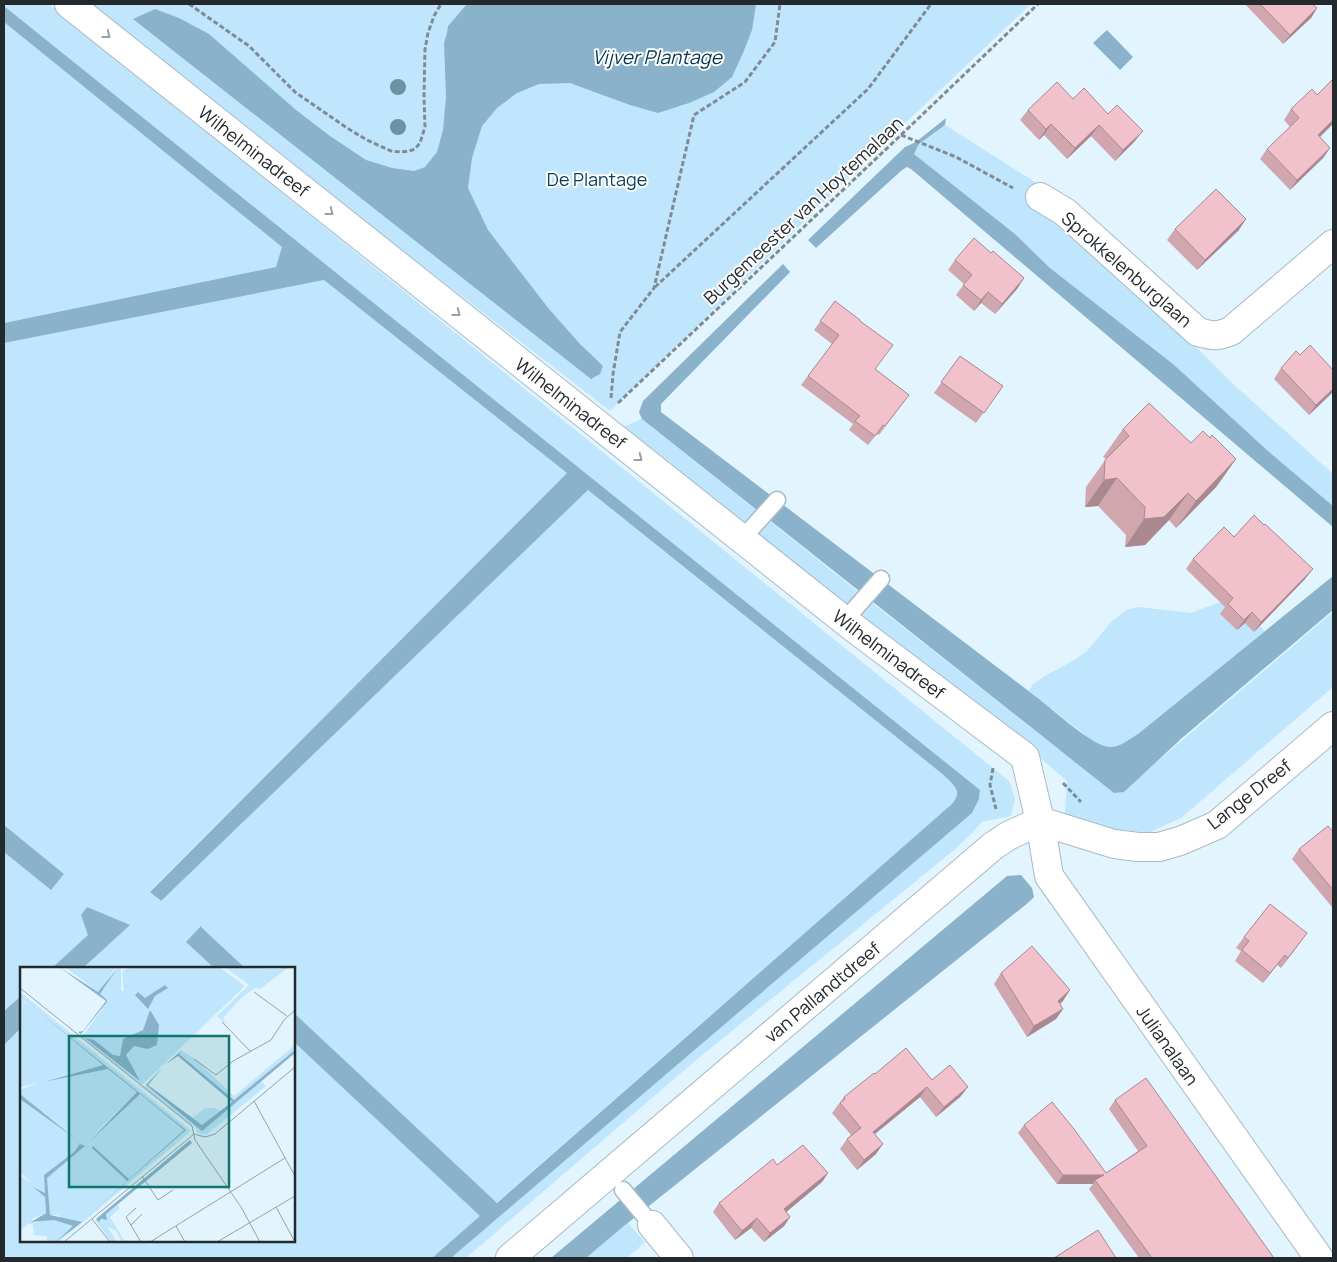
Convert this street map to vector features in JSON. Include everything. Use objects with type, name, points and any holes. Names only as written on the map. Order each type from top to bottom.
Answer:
[{"type":"street","name":"Wilhelminadreef","points":[[69,4],[603,417],[742,539],[844,620],[1025,758],[1040,822]]},
{"type":"street","name":"Sprokkelenburglaan","points":[[1040,196],[1065,212],[1198,332],[1210,335],[1220,336],[1231,331],[1333,244]]},
{"type":"street","name":"Lange Dreef","points":[[1040,822],[1114,844],[1159,847],[1180,842],[1217,824],[1333,726]]},
{"type":"street","name":"van Pallandtdreef","points":[[510,1258],[617,1182],[717,1081],[993,846],[1008,836],[1040,822]]},
{"type":"street","name":"Julianalaan","points":[[1040,822],[1049,876],[1319,1258]]},
{"type":"street","points":[[652,1225],[679,1258]]},
{"type":"lane","points":[[742,539],[778,500]]},
{"type":"lane","points":[[844,620],[881,579]]},
{"type":"lane","points":[[617,1182],[652,1225]]},
{"type":"path","points":[[189,4],[249,46],[296,92],[347,128],[391,151],[409,152],[420,143],[425,127],[425,48],[434,16],[441,4]]},
{"type":"path","points":[[654,288],[694,115],[744,82],[775,42],[780,4]]},
{"type":"path","points":[[603,417],[620,332],[654,288],[868,90],[931,4]]},
{"type":"path","name":"Burgemeester van Hoytemalaan","points":[[603,417],[1038,4]]},
{"type":"path","points":[[902,135],[972,165],[1005,185],[1040,196]]},
{"type":"green space","points":[[4,4],[49,4],[1009,781],[1015,798],[1011,816],[982,822],[954,850],[695,1061],[466,1258],[451,1258],[972,813],[979,799],[980,790],[4,6]]},
{"type":"green space","name":"De Plantage","points":[[84,4],[1031,4],[897,131],[610,411]]},
{"type":"green space","points":[[4,22],[283,247],[276,267],[4,323]]},
{"type":"green space","points":[[945,125],[1043,187],[1035,205],[1201,352],[1233,384],[1333,474],[1333,506],[1268,451],[1173,364],[1050,268],[1015,234],[914,154],[919,144]]},
{"type":"green space","points":[[324,280],[567,473],[150,891],[160,901],[588,490],[941,773],[955,788],[957,796],[953,803],[496,1203],[295,1014],[295,967],[244,967],[201,927],[186,942],[213,967],[84,967],[129,925],[81,915],[89,935],[53,967],[20,967],[20,997],[4,1011],[4,852],[51,889],[64,874],[4,825],[4,343]]},
{"type":"green space","points":[[642,419],[1057,748],[1124,792],[1139,777],[1333,612],[1333,687],[1181,818],[1148,833],[1103,828],[1074,818],[1065,813],[1067,781],[1030,749],[621,428]]},
{"type":"green space","points":[[1223,601],[1242,608],[1265,631],[1138,734],[1119,746],[1108,748],[1094,742],[1029,691],[1033,684],[1043,677],[1087,651],[1111,622],[1126,610],[1139,607],[1191,613]]},
{"type":"green space","points":[[20,1029],[20,1242],[295,1242],[295,1043],[481,1216],[432,1258],[4,1258],[4,1045]]},
{"type":"green space","points":[[628,1223],[645,1242],[627,1258],[586,1258]]},
{"type":"water","name":"Vijver Plantage","points":[[467,4],[756,4],[752,30],[732,77],[714,92],[689,103],[658,113],[570,83],[539,84],[517,93],[497,108],[482,126],[472,158],[468,188],[488,230],[549,309],[580,344],[603,366],[600,374],[591,379],[133,19],[155,9],[179,18],[209,34],[296,110],[330,136],[366,160],[392,168],[414,171],[425,167],[437,152],[443,130],[446,97],[444,43],[448,26]]},
{"type":"water","points":[[4,6],[980,790],[979,799],[972,813],[451,1258],[432,1258],[480,1216],[295,1043],[295,1014],[497,1203],[953,803],[957,796],[957,791],[953,784],[941,773],[588,490],[161,901],[150,892],[567,473],[324,280],[4,343],[4,323],[276,267],[282,247],[4,22]]},
{"type":"water","points":[[1107,30],[1133,57],[1120,70],[1093,43]]},
{"type":"water","points":[[946,118],[945,125],[919,144],[914,154],[1015,234],[1050,268],[1173,364],[1268,451],[1333,506],[1333,527],[911,169],[907,167],[902,170],[816,248],[808,240],[905,147],[916,142]]},
{"type":"water","points":[[783,264],[790,272],[661,404],[661,412],[1084,735],[1103,746],[1114,747],[1138,734],[1333,576],[1333,610],[1182,738],[1124,792],[1114,793],[642,419],[639,412],[643,401]]},
{"type":"water","points":[[4,825],[64,874],[51,890],[4,852]]},
{"type":"water","points":[[1021,875],[1032,888],[1034,897],[1029,902],[586,1258],[551,1258],[1007,876]]},
{"type":"water","points":[[87,907],[130,925],[84,967],[53,967],[88,935],[81,915]]},
{"type":"water","points":[[201,926],[244,967],[213,967],[186,942]]},
{"type":"water","points":[[20,997],[20,1029],[4,1045],[4,1011]]},
{"type":"building","points":[[1260,4],[1312,4],[1317,8],[1290,35]]},
{"type":"building","points":[[1333,79],[1333,120],[1318,135],[1330,148],[1297,180],[1267,149],[1299,118],[1291,109],[1312,89],[1317,95]]},
{"type":"building","points":[[1057,82],[1073,99],[1084,88],[1108,114],[1117,105],[1143,131],[1123,150],[1099,125],[1075,148],[1051,124],[1046,129],[1028,110]]},
{"type":"building","points":[[1216,189],[1246,219],[1205,260],[1175,229]]},
{"type":"building","points":[[974,238],[991,253],[993,251],[1024,278],[1002,304],[988,292],[981,300],[963,285],[972,275],[955,260]]},
{"type":"building","points":[[835,301],[893,345],[875,369],[909,395],[875,436],[855,421],[860,416],[808,376],[839,335],[820,321]]},
{"type":"building","points":[[1310,345],[1333,370],[1333,389],[1316,405],[1281,368],[1296,351],[1300,355]]},
{"type":"building","points":[[960,356],[1003,386],[984,413],[941,382]]},
{"type":"building","points":[[1149,403],[1191,443],[1203,431],[1210,438],[1212,435],[1236,459],[1196,501],[1188,493],[1164,517],[1144,519],[1145,507],[1117,478],[1104,480],[1105,460],[1129,436],[1123,429]]},
{"type":"building","points":[[1254,515],[1313,569],[1261,622],[1252,612],[1244,620],[1228,604],[1233,598],[1193,559],[1224,527],[1234,537]]},
{"type":"building","points":[[1328,826],[1333,832],[1333,890],[1299,849]]},
{"type":"building","points":[[1270,904],[1307,933],[1288,958],[1285,955],[1270,973],[1242,950],[1249,941],[1244,937]]},
{"type":"building","points":[[1032,946],[1070,990],[1058,1001],[1063,1009],[1034,1026],[1001,973]]},
{"type":"building","points":[[906,1048],[932,1080],[950,1065],[968,1087],[944,1107],[927,1087],[873,1132],[883,1144],[864,1160],[847,1139],[861,1128],[840,1103],[845,1099],[844,1097]]},
{"type":"building","points":[[1146,1078],[1274,1258],[1152,1258],[1095,1180],[1104,1175],[1063,1175],[1024,1125],[1052,1102],[1106,1173],[1147,1146],[1115,1100]]},
{"type":"building","points":[[803,1145],[828,1173],[784,1209],[790,1217],[770,1233],[757,1218],[742,1231],[719,1203],[773,1159],[777,1165]]},
{"type":"building","points":[[1098,1230],[1116,1258],[1054,1258]]}]
